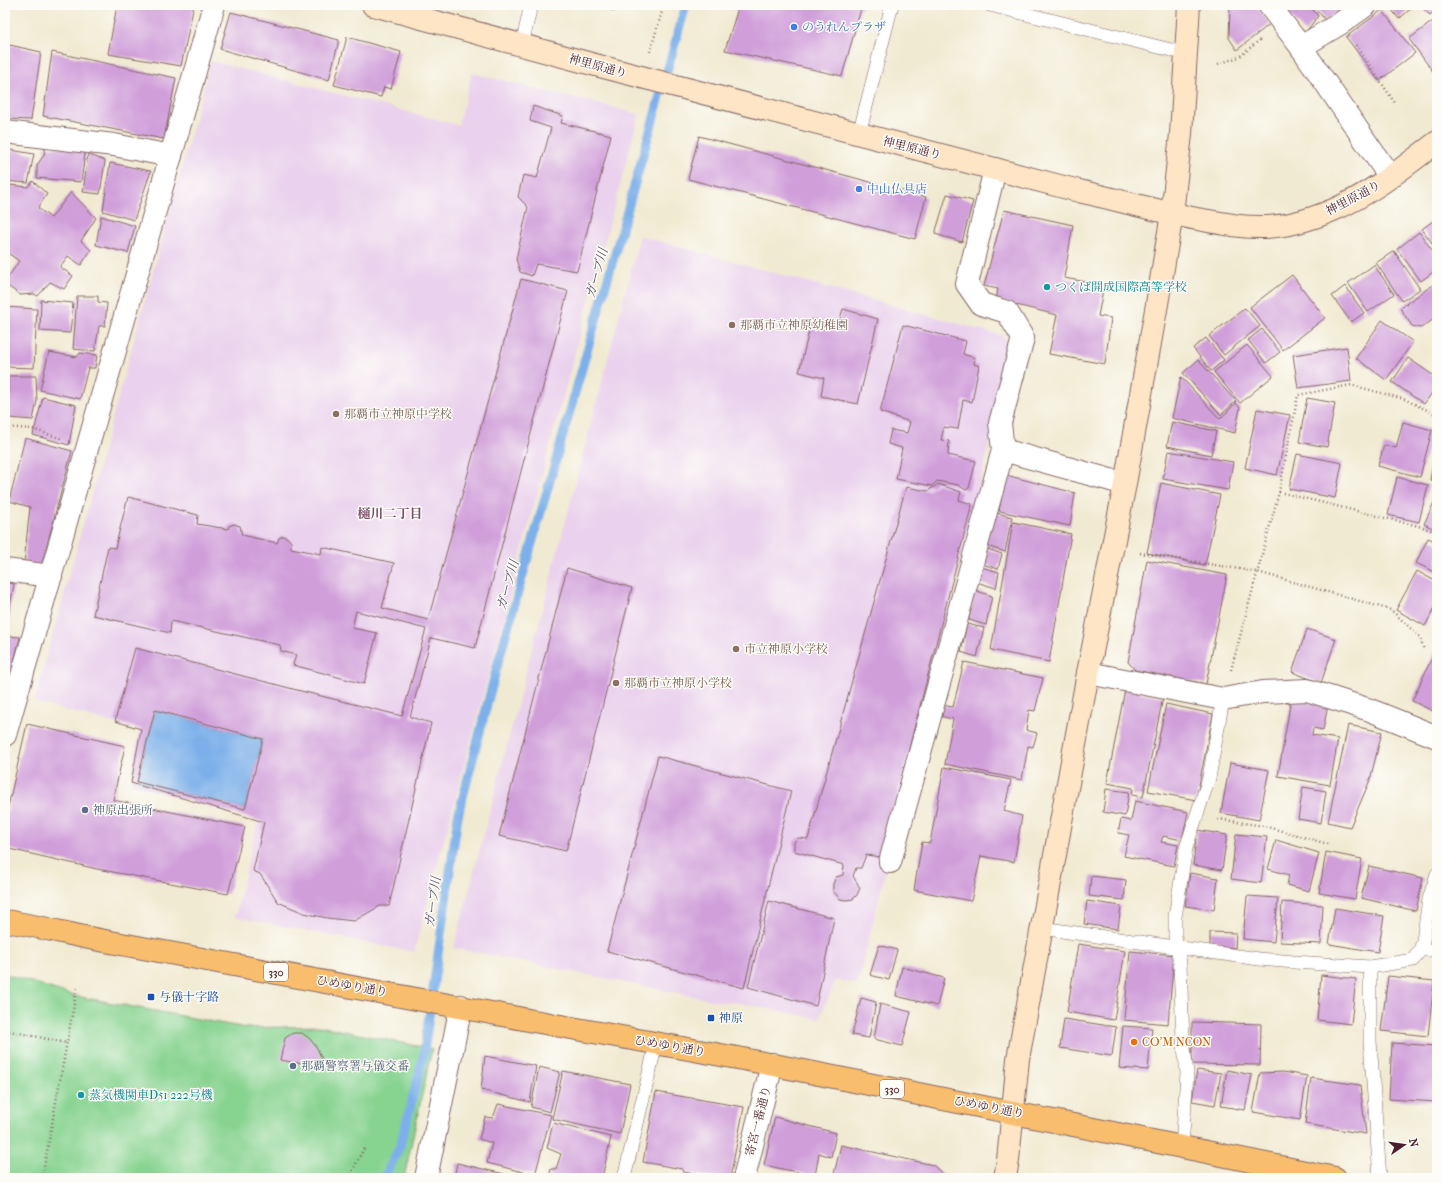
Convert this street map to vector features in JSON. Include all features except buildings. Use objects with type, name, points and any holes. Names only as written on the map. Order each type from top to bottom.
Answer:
[{"type":"highway","name":"ひめゆり通り","points":[[5,921],[84,938],[411,997],[656,1044],[772,1064],[1334,1178]]},
{"type":"street","points":[[5,735],[214,5]]},
{"type":"street","name":"神里原通り","points":[[373,5],[995,169],[1172,214],[1235,226],[1267,227],[1298,222],[1334,210],[1361,196],[1390,177],[1437,142]]},
{"type":"street","points":[[1005,1178],[1018,1059],[1088,673],[1125,484],[1172,214],[1180,148],[1189,5]]},
{"type":"street","points":[[1301,46],[1341,23],[1366,5]]},
{"type":"street","points":[[1275,13],[1301,46],[1390,177]]},
{"type":"street","points":[[5,132],[114,144],[171,156]]},
{"type":"street","points":[[890,862],[1003,450],[1000,423],[1023,338],[1007,312],[981,304],[967,284],[995,169]]},
{"type":"street","points":[[1003,450],[1125,484]]},
{"type":"street","points":[[5,570],[51,576]]},
{"type":"street","points":[[1088,673],[1223,699],[1263,692],[1307,690],[1370,710],[1437,736]]},
{"type":"street","points":[[426,1178],[454,1005]]},
{"type":"street","name":"寄宮一番通り","points":[[744,1178],[772,1064]]},
{"type":"lane","points":[[522,45],[532,5]]},
{"type":"lane","points":[[859,134],[892,5]]},
{"type":"lane","points":[[990,5],[1187,54]]},
{"type":"lane","points":[[1182,1148],[1187,1073],[1183,1039],[1180,963],[1175,936],[1175,917],[1186,848],[1209,778],[1223,699]]},
{"type":"lane","points":[[1041,928],[1294,962],[1370,967],[1413,960],[1420,950],[1423,942],[1429,899],[1437,874]]},
{"type":"lane","points":[[1420,950],[1437,950]]},
{"type":"lane","points":[[1370,967],[1370,1041],[1380,1178]]},
{"type":"lane","points":[[624,1178],[656,1044]]},
{"type":"path","points":[[650,52],[664,5]]},
{"type":"path","points":[[1218,64],[1240,57],[1275,13]]},
{"type":"path","points":[[1341,23],[1395,103]]},
{"type":"path","points":[[1223,699],[1279,492],[1298,395],[1351,385],[1404,399],[1437,415]]},
{"type":"path","points":[[5,427],[32,429],[88,446]]},
{"type":"path","points":[[1279,492],[1422,526],[1437,532]]},
{"type":"path","points":[[1140,553],[1258,572],[1391,610],[1420,637],[1424,650]]},
{"type":"path","points":[[1196,816],[1264,826],[1328,844]]},
{"type":"path","points":[[42,1178],[77,988]]},
{"type":"path","points":[[5,1030],[67,1042]]},
{"type":"path","points":[[349,1178],[364,1148]]},
{"type":"shaded area","name":"那覇市立神原中学校","points":[[211,61],[458,125],[472,73],[639,114],[414,952],[235,917],[258,821],[130,784],[139,730],[34,702]]},
{"type":"shaded area","name":"市立神原小学校","points":[[640,236],[1003,336],[1012,351],[858,984],[836,980],[819,1019],[735,1002],[727,1003],[454,948]]},
{"type":"green space","points":[[5,974],[75,996],[246,1028],[319,1026],[432,1049],[404,1178],[5,1178]]},
{"type":"water","points":[[155,710],[263,739],[245,809],[137,782]]},
{"type":"waterway","name":"ガーブ川","points":[[384,1178],[400,1146],[423,1058],[458,816],[499,659],[686,5]]},
{"type":"place","name":"のうれんプラザ","points":[[794,27]]},
{"type":"place","name":"中山仏具店","points":[[859,189]]},
{"type":"place","name":"つくば開成国際高等学校","points":[[1047,287]]},
{"type":"place","name":"那覇市立神原幼稚園","points":[[732,325]]},
{"type":"place","name":"那覇市立神原中学校","points":[[336,414]]},
{"type":"place","name":"市立神原小学校","points":[[736,649]]},
{"type":"place","name":"那覇市立神原小学校","points":[[616,683]]},
{"type":"place","name":"神原出張所","points":[[85,810]]},
{"type":"place","name":"与儀十字路","points":[[151,997]]},
{"type":"place","name":"神原","points":[[711,1018]]},
{"type":"place","name":"CO'M NCON","points":[[1134,1042]]},
{"type":"place","name":"那覇警察署与儀交番","points":[[293,1066]]},
{"type":"place","name":"蒸気機関車D51 222号機","points":[[81,1095]]},
{"type":"district","name":"樋川二丁目","points":[[390,513]]}]
